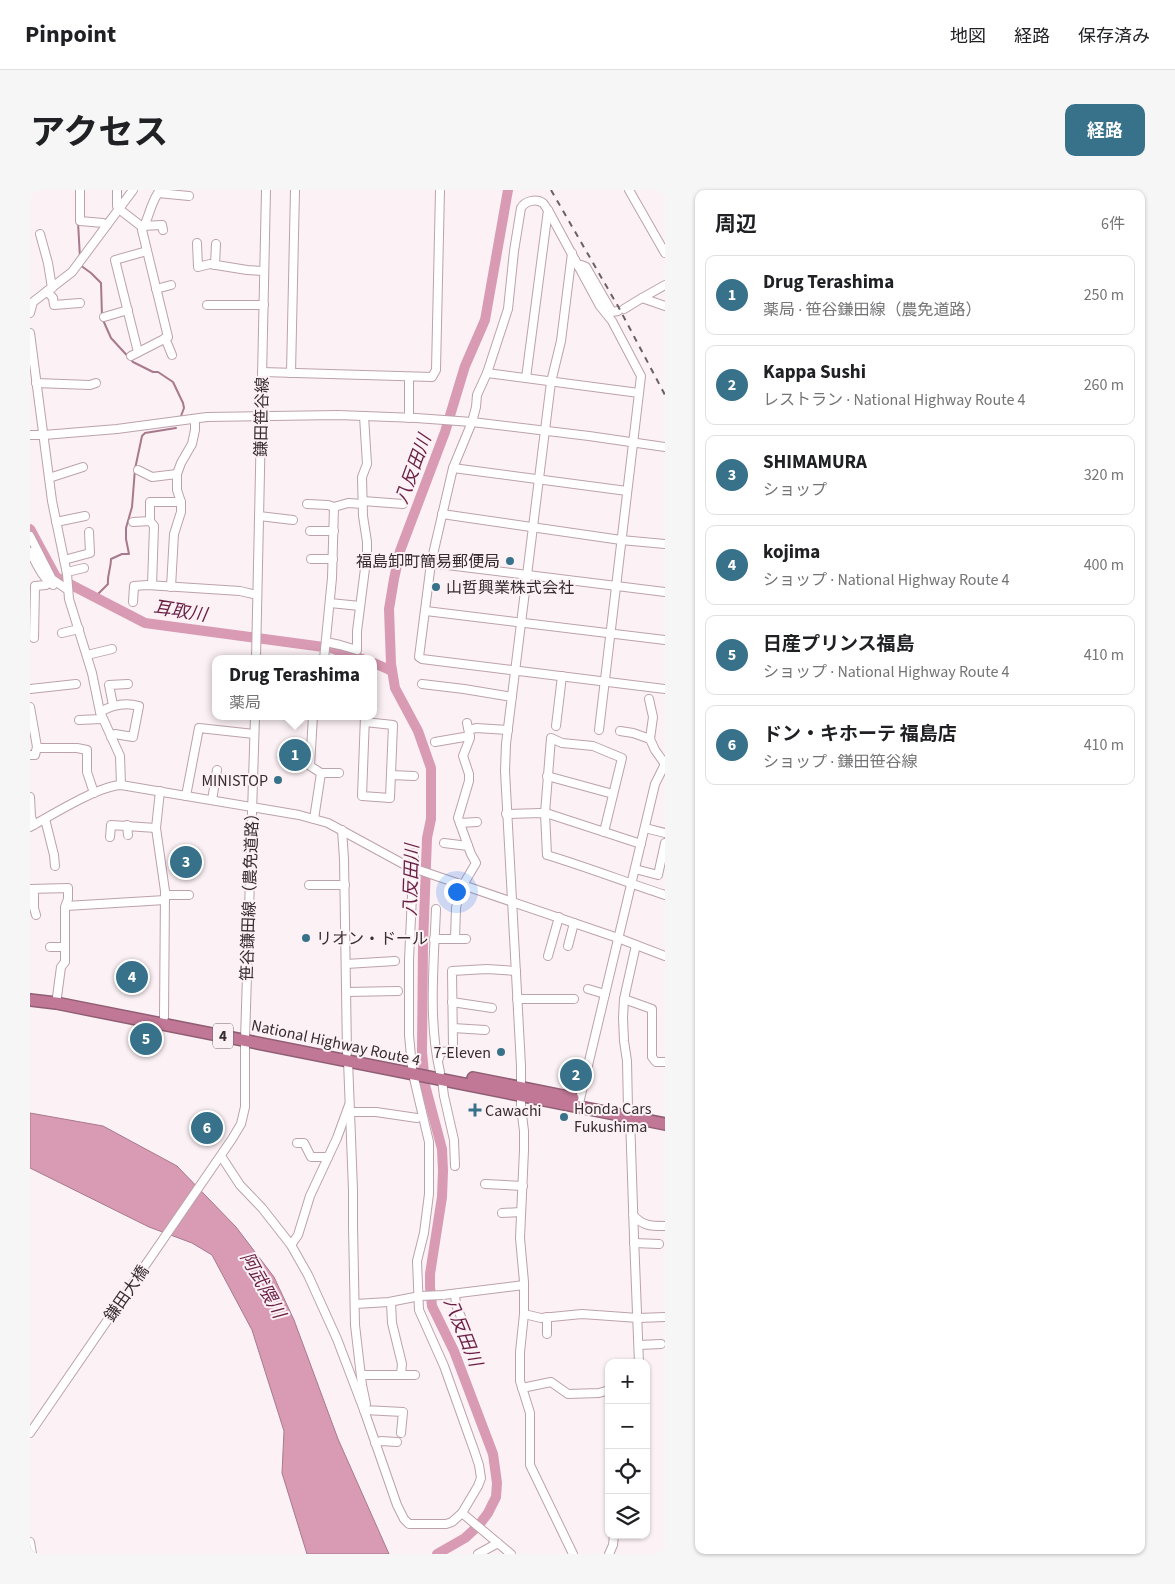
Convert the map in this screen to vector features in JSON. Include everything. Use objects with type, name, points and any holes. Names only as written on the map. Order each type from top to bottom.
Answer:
[{"type":"highway","name":"National Highway Route 4","points":[[30,994],[57,997],[164,1017],[245,1036]]},
{"type":"highway","name":"National Highway Route 4","points":[[30,1000],[245,1036],[414,1071],[439,1073],[629,1113],[665,1116]]},
{"type":"highway","name":"National Highway Route 4","points":[[521,1091],[580,1099],[665,1124]]},
{"type":"street","points":[[80,190],[80,221],[108,225]]},
{"type":"street","points":[[117,190],[116,206],[119,209],[141,226],[162,225],[163,230]]},
{"type":"street","points":[[30,308],[33,302],[72,272],[133,190]]},
{"type":"street","name":"鎌田笹谷線","points":[[256,655],[266,190]]},
{"type":"street","points":[[291,373],[295,190]]},
{"type":"street","points":[[262,372],[432,377],[436,370],[440,190]]},
{"type":"street","points":[[629,190],[665,253]]},
{"type":"street","points":[[147,251],[115,260],[128,310],[135,354],[168,337],[142,230],[145,226],[151,203],[158,193],[168,192],[189,196]]},
{"type":"street","points":[[599,730],[605,681],[611,633],[621,540],[642,376],[612,321],[600,306],[548,210],[537,201],[526,202],[521,208],[508,309],[487,373],[477,395],[472,422],[453,468],[442,514],[431,563],[420,657],[422,659],[516,670],[605,681],[665,689]]},
{"type":"street","points":[[526,378],[548,210]]},
{"type":"street","points":[[40,234],[48,263],[50,290],[54,305],[80,303]]},
{"type":"street","points":[[198,243],[198,267],[210,264],[264,271]]},
{"type":"street","points":[[215,265],[216,244]]},
{"type":"street","points":[[572,253],[561,341],[550,382],[508,730],[505,771],[524,1131],[520,1250],[524,1270],[524,1314],[520,1352],[520,1381],[530,1413],[530,1465],[573,1554]]},
{"type":"street","points":[[578,266],[581,264],[586,267],[612,312],[621,310],[665,285]]},
{"type":"street","points":[[156,289],[171,285]]},
{"type":"street","points":[[642,298],[665,306]]},
{"type":"street","points":[[207,305],[264,305]]},
{"type":"street","points":[[104,317],[128,310]]},
{"type":"street","points":[[165,338],[172,355]]},
{"type":"street","points":[[30,339],[49,478],[67,573],[68,591],[87,655],[101,715],[120,756],[121,785]]},
{"type":"street","points":[[487,373],[639,394]]},
{"type":"street","points":[[409,377],[409,418]]},
{"type":"street","points":[[36,383],[90,385],[96,383]]},
{"type":"street","points":[[334,507],[333,559],[325,649],[340,644],[356,650],[367,553],[363,516],[362,477],[368,464],[364,416]]},
{"type":"street","points":[[30,435],[118,429],[207,417],[364,416],[472,422],[665,447]]},
{"type":"street","points":[[171,587],[174,534],[180,518],[181,502],[177,490],[177,474],[192,444],[195,419]]},
{"type":"street","points":[[49,478],[83,467]]},
{"type":"street","points":[[453,468],[539,481],[627,491]]},
{"type":"street","points":[[138,470],[152,477],[177,474]]},
{"type":"street","points":[[152,585],[154,526],[150,522],[150,502],[181,502]]},
{"type":"street","points":[[307,504],[328,504],[334,507],[348,503],[363,502],[403,504]]},
{"type":"street","points":[[442,514],[621,540],[665,544]]},
{"type":"street","points":[[56,522],[84,516]]},
{"type":"street","points":[[259,516],[293,520]]},
{"type":"street","points":[[133,522],[150,522]]},
{"type":"street","points":[[310,531],[334,531]]},
{"type":"street","points":[[64,560],[90,553],[89,532]]},
{"type":"street","points":[[30,536],[52,578],[68,591]]},
{"type":"street","points":[[30,552],[34,564],[49,582],[64,593],[68,591]]},
{"type":"street","points":[[311,559],[333,559]]},
{"type":"street","points":[[431,563],[665,592]]},
{"type":"street","points":[[67,573],[84,568]]},
{"type":"street","points":[[34,638],[32,606],[35,586],[46,585],[49,582]]},
{"type":"street","points":[[133,602],[134,586],[152,585],[240,591],[257,595]]},
{"type":"street","points":[[330,603],[360,606]]},
{"type":"street","points":[[426,611],[665,640]]},
{"type":"street","points":[[62,633],[79,629]]},
{"type":"street","points":[[87,655],[112,649]]},
{"type":"street","points":[[556,726],[562,676]]},
{"type":"street","points":[[30,689],[76,684]]},
{"type":"street","points":[[113,705],[109,685],[128,684]]},
{"type":"street","points":[[422,684],[512,697]]},
{"type":"street","points":[[580,1099],[656,782],[665,764],[650,739],[653,717],[649,699]]},
{"type":"street","points":[[79,720],[101,715],[113,705],[133,704],[139,706],[133,737],[115,734],[111,737]]},
{"type":"street","points":[[30,707],[37,748],[35,755],[30,755]]},
{"type":"street","name":"笹谷鎌田線（農免道路）","points":[[245,1036],[255,720]]},
{"type":"street","points":[[313,720],[310,766],[321,773],[339,773]]},
{"type":"street","points":[[365,720],[362,796],[390,798],[393,725],[370,720]]},
{"type":"street","points":[[186,796],[199,728],[254,734]]},
{"type":"street","points":[[435,742],[476,728],[508,730]]},
{"type":"street","points":[[455,939],[456,908],[462,885],[476,863],[458,818],[469,781],[469,774],[463,756],[469,742],[469,730]]},
{"type":"street","points":[[620,731],[650,739]]},
{"type":"street","points":[[604,832],[622,758],[593,746],[562,742],[551,738],[545,813],[547,855],[583,865],[665,895]]},
{"type":"street","points":[[37,748],[77,748],[87,750],[87,772],[94,794]]},
{"type":"street","points":[[212,800],[217,770]]},
{"type":"street","points":[[314,819],[321,773]]},
{"type":"street","points":[[391,775],[414,776]]},
{"type":"street","points":[[548,776],[613,794]]},
{"type":"street","points":[[656,782],[665,784]]},
{"type":"street","points":[[30,797],[32,826],[114,785],[252,806],[314,819],[328,823],[414,868],[559,917],[665,956]]},
{"type":"street","points":[[160,791],[156,828],[165,898],[164,1017]]},
{"type":"street","points":[[506,814],[545,813],[641,844]]},
{"type":"street","points":[[45,819],[55,866]]},
{"type":"street","points":[[460,823],[477,822]]},
{"type":"street","points":[[110,837],[111,824],[156,828]]},
{"type":"street","points":[[127,825],[128,835]]},
{"type":"street","points":[[645,828],[665,833]]},
{"type":"street","points":[[342,830],[345,885],[348,1057],[354,1190],[355,1325],[366,1404],[364,1410]]},
{"type":"street","points":[[444,843],[468,846]]},
{"type":"street","points":[[635,869],[658,875],[665,843]]},
{"type":"street","points":[[245,1036],[243,1116],[237,1132],[220,1158],[240,1185],[262,1208],[292,1246],[308,1274],[364,1410],[397,1505],[406,1522],[409,1524],[446,1524],[466,1516],[481,1474],[444,1366],[419,1310],[417,1261],[424,1233],[429,1194],[429,1142],[414,1071],[409,1026],[414,853]]},
{"type":"street","points":[[309,885],[345,885]]},
{"type":"street","points":[[36,915],[32,889],[68,888],[65,962],[61,967],[57,997]]},
{"type":"street","points":[[66,906],[188,895]]},
{"type":"street","points":[[436,909],[434,939],[434,1043],[454,1140],[455,1166]]},
{"type":"street","points":[[548,956],[559,917]]},
{"type":"street","points":[[568,946],[574,923]]},
{"type":"street","points":[[434,939],[466,939]]},
{"type":"street","points":[[636,944],[624,998],[624,1041],[627,1061],[639,1359]]},
{"type":"street","points":[[50,947],[65,947]]},
{"type":"street","points":[[346,964],[395,961]]},
{"type":"street","points":[[439,1073],[441,1052],[451,1051],[453,1046],[452,971],[487,969],[516,971]]},
{"type":"street","points":[[588,989],[605,994]]},
{"type":"street","points":[[347,992],[398,991]]},
{"type":"street","points":[[624,998],[652,1009],[652,1058],[656,1062],[665,1062]]},
{"type":"street","points":[[517,999],[574,999]]},
{"type":"street","points":[[452,1002],[492,1008]]},
{"type":"street","points":[[452,1028],[485,1030]]},
{"type":"street","points":[[292,1246],[298,1234],[310,1196],[337,1138],[346,1109],[350,1103]]},
{"type":"street","points":[[350,1112],[380,1112],[417,1118]]},
{"type":"street","points":[[297,1143],[304,1143],[311,1157],[328,1157]]},
{"type":"street","name":"鎌田大橋","points":[[32,1430],[220,1158]]},
{"type":"street","points":[[485,1184],[523,1186]]},
{"type":"street","points":[[502,1213],[521,1212]]},
{"type":"street","points":[[633,1215],[644,1225],[665,1226]]},
{"type":"street","points":[[634,1243],[659,1244]]},
{"type":"street","points":[[355,1304],[390,1302],[524,1285]]},
{"type":"street","points":[[456,1294],[456,1306],[461,1317]]},
{"type":"street","points":[[390,1302],[392,1322],[402,1364],[401,1374]]},
{"type":"street","points":[[524,1314],[533,1317],[582,1314],[638,1318],[665,1317]]},
{"type":"street","points":[[547,1317],[547,1334]]},
{"type":"street","points":[[639,1345],[661,1344]]},
{"type":"street","points":[[361,1376],[415,1375]]},
{"type":"street","points":[[522,1388],[551,1382],[568,1394],[605,1391]]},
{"type":"street","points":[[364,1410],[403,1412],[401,1433]]},
{"type":"street","points":[[375,1443],[381,1441],[397,1442]]},
{"type":"street","points":[[466,1516],[511,1554]]},
{"type":"street","points":[[609,1554],[613,1539]]},
{"type":"street","points":[[30,1542],[32,1554]]},
{"type":"street","points":[[478,1554],[497,1542]]},
{"type":"water","name":"阿武隈川","points":[[30,1113],[103,1126],[177,1166],[236,1227],[274,1277],[294,1320],[338,1439],[389,1554],[307,1554],[282,1473],[284,1431],[252,1330],[212,1255],[192,1243],[149,1227],[30,1168]]},
{"type":"waterway","name":"八反田川","points":[[437,1554],[465,1538],[479,1525],[496,1497],[497,1483],[493,1454],[454,1351],[432,1306],[430,1274],[442,1197],[443,1171],[442,1149],[425,1085],[422,1052],[423,945],[427,838],[431,819],[431,768],[418,731],[395,688],[391,664],[389,609],[400,551],[445,432],[465,366],[485,320],[508,190]]},
{"type":"waterway","points":[[78,222],[80,258]]},
{"type":"waterway","points":[[80,265],[101,283],[102,316]]},
{"type":"waterway","points":[[103,320],[111,338],[133,362],[153,372],[158,372],[173,382],[183,403],[184,408],[181,416]]},
{"type":"waterway","points":[[95,597],[108,584],[111,559],[122,554],[129,554],[126,528],[132,507],[135,469],[142,436],[145,433],[176,428]]},
{"type":"waterway","name":"耳取川","points":[[30,529],[56,577],[145,623],[331,648],[351,655]]},
{"type":"waterway","name":"耳取川","points":[[377,664],[392,671]]},
{"type":"railway","points":[[551,190],[619,308],[665,395]]},
{"type":"place","name":"福島卸町簡易郵便局","points":[[510,561]]},
{"type":"place","name":"山哲興業株式会社","points":[[436,587]]},
{"type":"place","name":"Drug Terashima","points":[[295,755]]},
{"type":"place","name":"MINISTOP","points":[[278,780]]},
{"type":"place","name":"SHIMAMURA","points":[[186,862]]},
{"type":"place","name":"リオン・ドール","points":[[306,938]]},
{"type":"place","name":"kojima","points":[[132,977]]},
{"type":"place","name":"日産プリンス福島","points":[[146,1039]]},
{"type":"place","name":"7-Eleven","points":[[501,1052]]},
{"type":"place","name":"Kappa Sushi","points":[[576,1075]]},
{"type":"place","name":"Cawachi","points":[[475,1110]]},
{"type":"place","name":"Honda Cars Fukushima","points":[[564,1117]]},
{"type":"place","name":"ドン・キホーテ 福島店","points":[[207,1128]]}]
